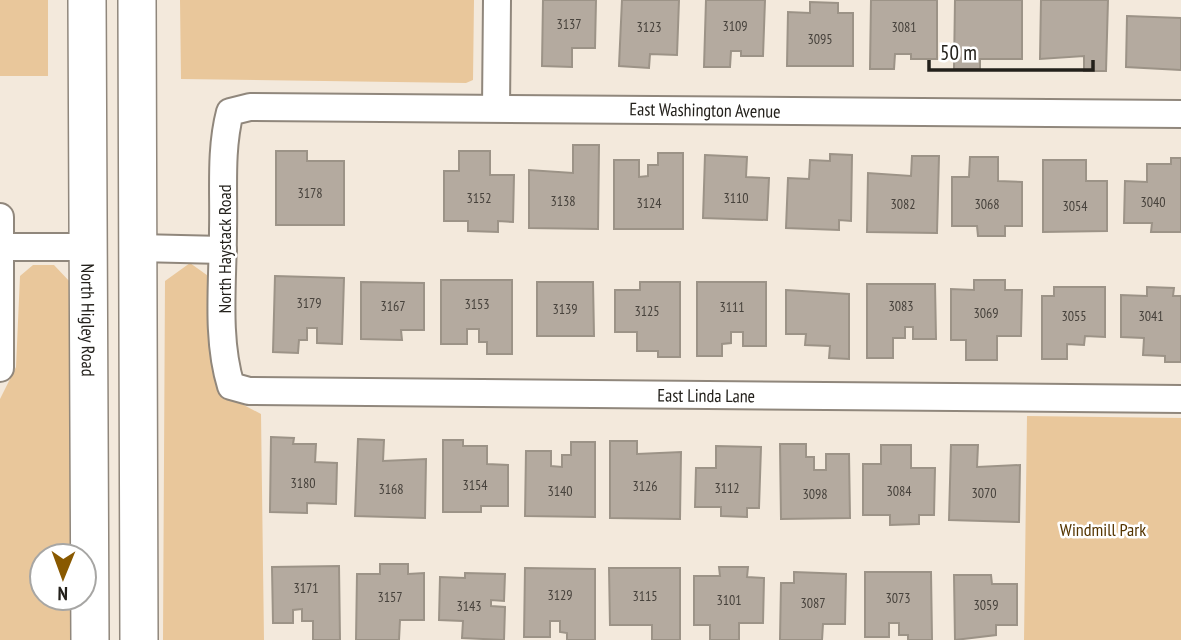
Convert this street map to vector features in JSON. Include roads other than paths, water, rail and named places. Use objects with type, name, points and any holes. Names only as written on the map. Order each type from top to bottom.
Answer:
[{"type":"main road","name":"North Higley Road","points":[[87,0],[90,640]]},
{"type":"main road","points":[[137,0],[139,640]]},
{"type":"street","points":[[496,108],[497,0]]},
{"type":"street","name":"East Washington Avenue","points":[[230,113],[250,107],[1181,114]]},
{"type":"street","name":"North Haystack Road","points":[[230,113],[224,135],[223,250],[224,363],[231,386]]},
{"type":"street","points":[[0,216],[0,368]]},
{"type":"street","points":[[0,247],[88,247]]},
{"type":"street","points":[[138,248],[223,250]]},
{"type":"street","name":"East Linda Lane","points":[[231,386],[249,391],[1181,399]]},
{"type":"park label","name":"Windmill Park","points":[[1103,529]]}]
